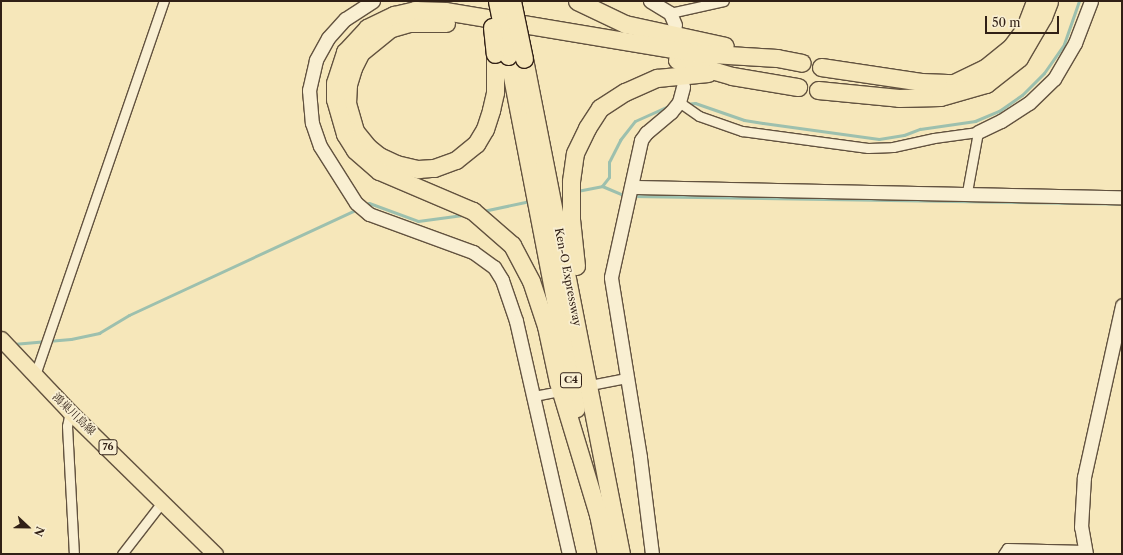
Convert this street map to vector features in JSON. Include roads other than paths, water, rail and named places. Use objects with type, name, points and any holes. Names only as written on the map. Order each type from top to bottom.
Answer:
[{"type":"highway","points":[[488,1],[509,57],[495,92],[485,129],[476,144],[456,160],[434,168],[418,169],[396,164],[368,147],[355,131],[347,103],[348,84],[361,52],[391,28],[409,23],[441,22],[596,46],[694,63],[732,76]]},
{"type":"highway","name":"Ken-O Expressway","points":[[497,1],[509,57],[544,198],[573,299],[621,554]]},
{"type":"highway","name":"Ken-O Expressway","points":[[509,57],[512,1]]},
{"type":"highway","points":[[577,1],[603,16],[626,24],[802,63]]},
{"type":"highway","points":[[821,67],[921,82],[954,83],[985,68],[1011,47],[1024,30],[1035,1]]},
{"type":"highway","points":[[818,90],[898,98],[940,98],[986,84],[1019,58],[1043,17],[1049,1]]},
{"type":"highway","points":[[567,390],[531,280],[512,246],[478,214],[379,171],[355,150],[345,134],[337,112],[335,83],[345,52],[367,28],[394,15],[415,10],[445,11],[695,53],[777,58]]},
{"type":"highway","points":[[573,299],[577,282],[571,219],[572,174],[575,153],[587,128],[600,108],[624,92],[657,78],[698,72],[798,87]]},
{"type":"highway","name":"Ken-O Expressway","points":[[544,198],[567,390],[600,521],[606,554]]},
{"type":"main road","name":"鴻巣川島線","points":[[1,340],[70,412],[216,554]]},
{"type":"street","points":[[34,375],[164,1]]},
{"type":"street","points":[[373,1],[345,18],[328,38],[316,60],[310,90],[312,123],[320,146],[351,197],[369,214],[473,252],[494,267],[510,300],[534,396],[569,554]]},
{"type":"street","points":[[650,1],[673,19],[724,1]]},
{"type":"street","points":[[676,106],[699,116],[742,131],[868,148],[893,148],[922,140],[978,132],[1002,121],[1029,103],[1054,79],[1075,43],[1091,1]]},
{"type":"street","points":[[652,554],[640,457],[626,378],[611,277],[642,140],[646,133],[676,106],[683,88]]},
{"type":"street","points":[[967,192],[978,132]]},
{"type":"street","points":[[631,188],[967,192],[1122,197]]},
{"type":"street","points":[[1003,554],[1007,548],[1086,552],[1080,504],[1084,477],[1122,305]]},
{"type":"street","points":[[534,396],[626,378]]},
{"type":"street","points":[[70,412],[67,426],[74,554]]},
{"type":"street","points":[[122,554],[163,502]]},
{"type":"waterway","points":[[686,104],[695,103],[744,120],[879,139],[904,135],[920,129],[975,121],[999,111],[1022,95],[1044,73],[1064,44],[1079,1]]},
{"type":"waterway","points":[[602,186],[609,177],[609,162],[620,140],[635,121],[669,106]]},
{"type":"waterway","points":[[577,191],[602,186],[626,196]]},
{"type":"waterway","points":[[631,196],[1122,204]]},
{"type":"waterway","points":[[483,211],[530,201]]},
{"type":"waterway","points":[[364,205],[369,203],[418,221],[463,215]]},
{"type":"waterway","points":[[13,344],[71,339],[99,333],[129,315],[357,209]]}]
